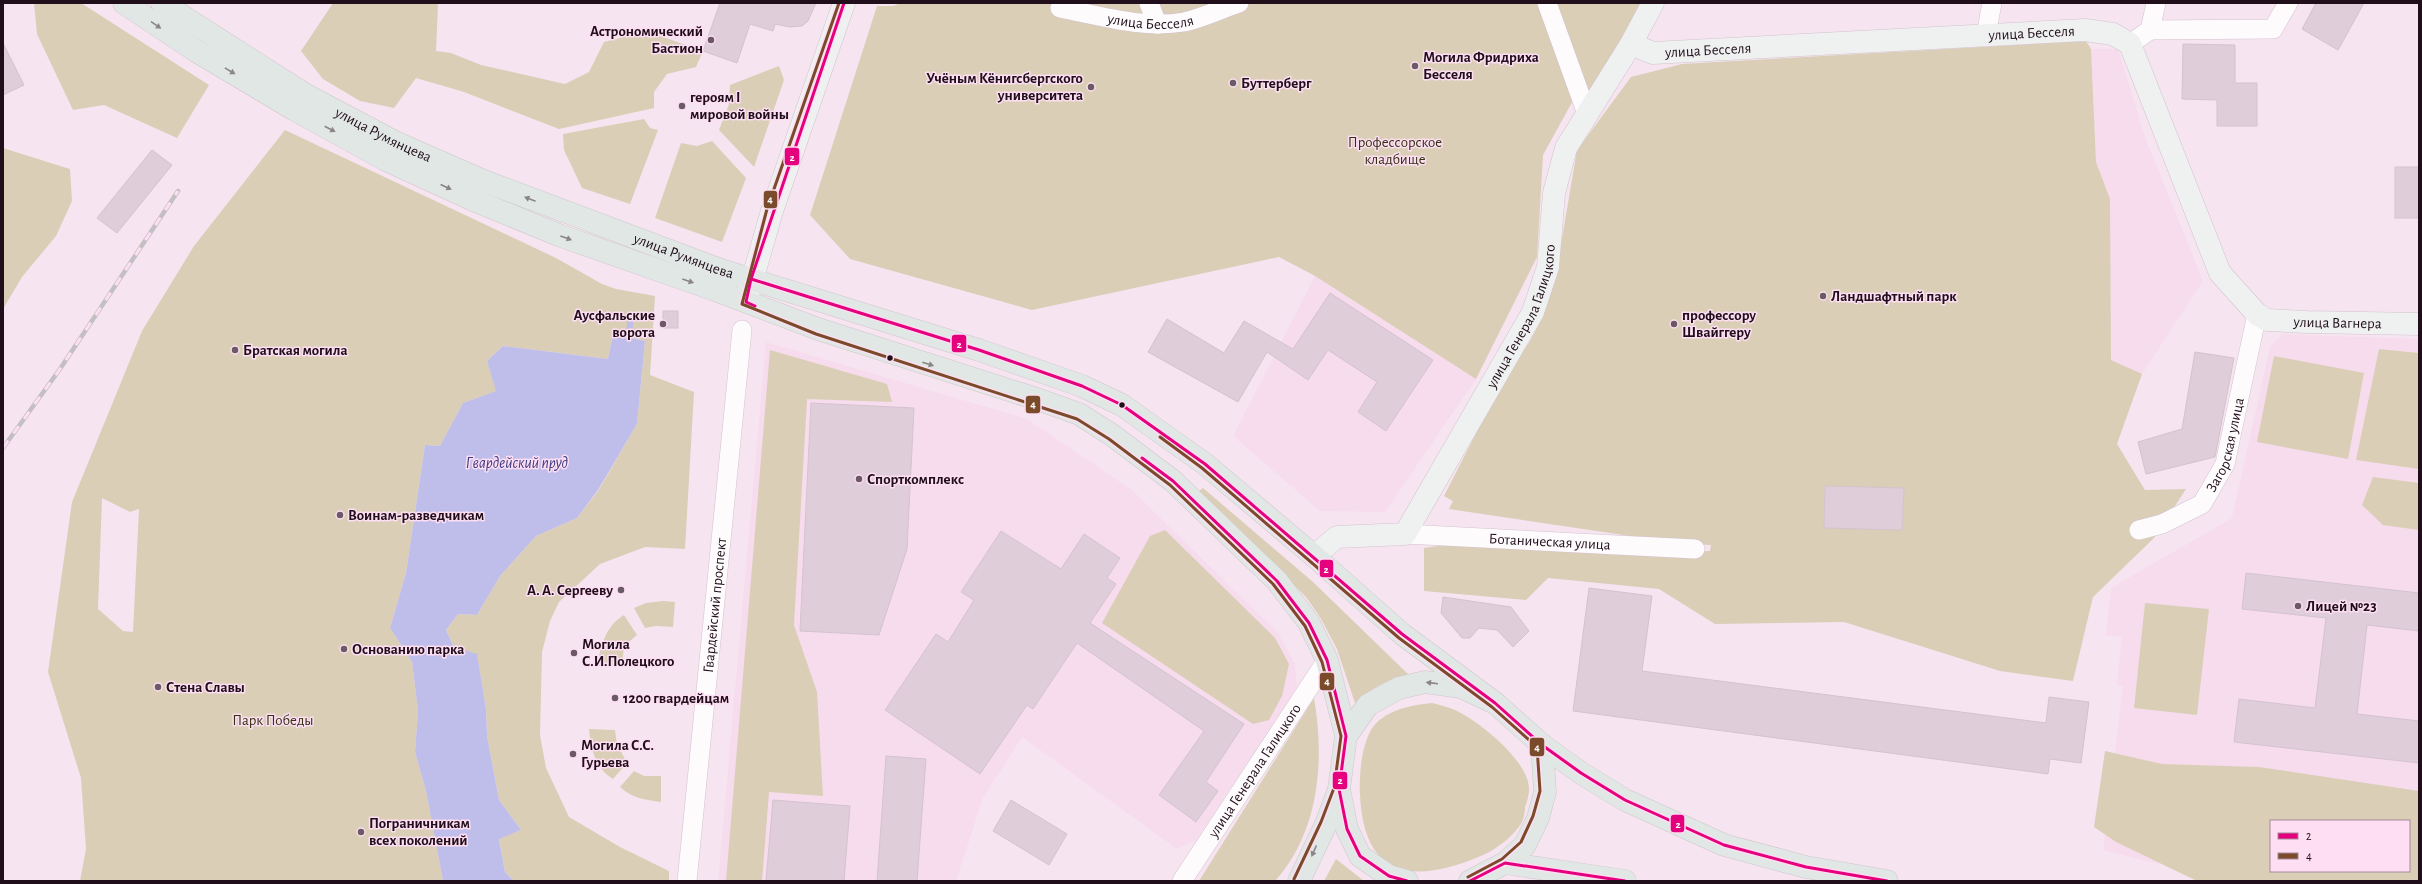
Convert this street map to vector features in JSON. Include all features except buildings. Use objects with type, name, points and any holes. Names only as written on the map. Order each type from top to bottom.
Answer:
[{"type":"main road","name":"улица Румянцева","points":[[124,3],[196,51],[301,103],[484,181],[599,226],[751,279],[979,350],[1082,386],[1122,405],[1205,464],[1314,556],[1402,634],[1495,703]]},
{"type":"main road","name":"улица Румянцева","points":[[162,3],[209,34],[301,103],[386,160],[471,199],[561,236],[818,329],[1040,400],[1079,414],[1112,435],[1173,481],[1277,581],[1309,623],[1327,660],[1346,736]]},
{"type":"main road","points":[[1299,881],[1308,865],[1326,824],[1339,789],[1346,736],[1368,705],[1399,688],[1425,682],[1461,687],[1495,703],[1542,745],[1581,773],[1625,800],[1724,845],[1806,867],[1887,881]]},
{"type":"main road","points":[[1470,881],[1505,863],[1525,845],[1538,818],[1546,792],[1542,745]]},
{"type":"main road","points":[[1339,789],[1347,829],[1360,856],[1389,876],[1407,881]]},
{"type":"main road","points":[[1505,863],[1615,880]]},
{"type":"street","points":[[746,302],[751,279],[844,3]]},
{"type":"street","points":[[1149,3],[1157,24]]},
{"type":"street","name":"улица Бесселя","points":[[1060,8],[1139,24],[1157,24],[1185,22],[1239,3]]},
{"type":"street","points":[[1547,3],[1587,114]]},
{"type":"street","name":"улица Генерала Галицкого","points":[[1405,534],[1532,312],[1548,267],[1554,193],[1566,148],[1631,44],[1653,3]]},
{"type":"street","points":[[1986,35],[1992,3]]},
{"type":"street","points":[[2150,30],[2156,3]]},
{"type":"street","points":[[2257,314],[2220,273],[2130,44],[2150,30],[2273,29],[2288,3]]},
{"type":"street","name":"улица Бесселя","points":[[1631,44],[1653,52],[2085,30],[2112,34],[2130,44]]},
{"type":"street","name":"улица Вагнера","points":[[2257,314],[2267,320],[2298,322],[2419,324]]},
{"type":"street","name":"Загорская улица","points":[[2139,530],[2162,524],[2202,504],[2225,464],[2257,314]]},
{"type":"street","name":"Гвардейский проспект","points":[[687,881],[742,330]]},
{"type":"street","points":[[1314,556],[1337,537],[1405,534]]},
{"type":"street","name":"Ботаническая улица","points":[[1405,534],[1695,549]]},
{"type":"street","name":"улица Генерала Галицкого","points":[[1182,881],[1327,660]]},
{"type":"shaded area","points":[[2091,49],[2118,49],[2146,140],[2203,281],[2142,374],[2096,371],[2096,162]]},
{"type":"shaded area","points":[[1315,276],[1476,379],[1385,512],[1320,511],[1233,436]],"holes":[[[1330,293],[1433,360],[1386,431],[1358,412],[1377,382],[1328,350],[1308,379],[1284,363]]]},
{"type":"shaded area","name":"Лицей №23","points":[[2282,334],[2419,339],[2419,881],[2239,873],[2154,863],[2103,850],[2123,686],[2117,685],[2122,637],[2106,635],[2111,588],[2232,518],[2270,347]]},
{"type":"shaded area","points":[[766,342],[1027,419],[1132,490],[1278,633],[1295,664],[1297,688],[1196,840],[1177,849],[1022,737],[983,798],[956,881],[718,881]]},
{"type":"green space","points":[[34,3],[81,3],[209,85],[177,138],[104,105],[73,110],[37,34]]},
{"type":"green space","points":[[333,3],[438,3],[436,51],[451,53],[481,65],[565,84],[589,72],[604,42],[646,31],[703,51],[696,67],[667,74],[654,92],[654,108],[559,129],[464,92],[416,78],[394,108],[360,101],[323,79],[301,51]]},
{"type":"green space","name":"Профессорское кладбище","points":[[901,3],[1539,3],[1576,95],[1543,155],[1537,257],[1476,379],[1315,276],[1279,257],[1032,310],[850,259],[810,215],[877,6],[893,6]]},
{"type":"green space","points":[[1555,3],[1645,3],[1588,97]]},
{"type":"green space","name":"Ландшафтный парк","points":[[2086,41],[2091,49],[2096,162],[2110,199],[2111,360],[2142,374],[2117,444],[2145,490],[2186,489],[2154,538],[2093,597],[2073,681],[2000,671],[1844,622],[1715,624],[1659,589],[1548,578],[1526,600],[1424,591],[1424,548],[1473,541],[1615,555],[1710,551],[1711,545],[1684,544],[1449,509],[1453,501],[1444,496],[1515,357],[1529,343],[1539,324],[1557,268],[1577,150],[1631,77],[1682,64]]},
{"type":"green space","points":[[779,66],[784,80],[754,167],[719,130],[729,104],[730,85]]},
{"type":"green space","points":[[644,119],[650,128],[658,130],[630,204],[582,188],[564,150],[563,134]]},
{"type":"green space","name":"Парк Победы","points":[[285,130],[556,258],[602,284],[616,289],[655,296],[650,375],[694,392],[685,549],[645,547],[600,564],[559,602],[550,621],[542,652],[540,735],[546,768],[569,817],[620,847],[669,871],[669,881],[514,881],[505,872],[499,838],[521,830],[499,800],[487,736],[486,709],[477,655],[454,647],[446,630],[458,614],[477,615],[500,576],[536,536],[577,518],[598,491],[637,424],[645,341],[613,334],[608,359],[503,346],[487,361],[497,391],[463,403],[440,446],[425,445],[406,573],[390,628],[412,662],[418,711],[415,752],[426,791],[443,881],[80,881],[86,849],[81,778],[48,672],[72,502],[142,331],[194,246]],"holes":[[[102,498],[130,512],[139,509],[133,632],[123,631],[98,609]]]},
{"type":"green space","points":[[712,141],[746,178],[722,242],[655,218],[681,143],[697,146]]},
{"type":"green space","points":[[3,148],[70,169],[72,201],[56,236],[22,277],[3,309]]},
{"type":"green space","points":[[2379,349],[2419,353],[2419,469],[2356,460]]},
{"type":"green space","points":[[770,350],[887,384],[892,402],[807,399],[794,625],[817,692],[823,796],[769,792],[762,881],[726,881]]},
{"type":"green space","points":[[2274,356],[2364,373],[2348,459],[2257,442]]},
{"type":"green space","points":[[2373,477],[2419,483],[2419,530],[2383,525],[2362,505]]},
{"type":"green space","points":[[1203,488],[1313,582],[1409,675],[1380,685],[1355,703],[1337,649],[1320,617],[1306,597],[1199,491]]},
{"type":"green space","points":[[1165,530],[1275,638],[1289,664],[1282,696],[1269,720],[1253,724],[1102,623],[1150,536]]},
{"type":"green space","points":[[663,601],[675,602],[673,627],[656,626],[645,628],[634,608],[646,603]]},
{"type":"green space","points":[[2145,603],[2209,609],[2197,715],[2134,708]]},
{"type":"green space","points":[[624,615],[637,635],[624,646],[622,665],[597,666],[602,644],[608,631],[612,625]]},
{"type":"green space","points":[[1314,698],[1319,746],[1315,795],[1310,818],[1301,841],[1290,862],[1275,881],[1199,881]]},
{"type":"green space","points":[[1432,703],[1444,706],[1465,715],[1489,732],[1521,766],[1527,778],[1529,791],[1522,822],[1515,832],[1500,845],[1483,855],[1459,864],[1436,870],[1416,871],[1398,868],[1383,859],[1371,845],[1364,823],[1360,795],[1360,771],[1365,745],[1371,730],[1376,723],[1390,713],[1398,710],[1416,705]]},
{"type":"green space","points":[[589,729],[615,730],[617,744],[627,763],[613,779],[607,775],[598,764],[591,744]]},
{"type":"green space","points":[[2105,751],[2162,764],[2259,767],[2419,791],[2419,881],[2197,881],[2116,842],[2094,827]]},
{"type":"green space","points":[[634,771],[644,776],[661,776],[661,802],[639,798],[629,794],[620,787]]},
{"type":"green space","points":[[1336,859],[1364,881],[1324,881]]},
{"type":"water","name":"Гвардейский пруд","points":[[613,334],[645,341],[637,424],[598,490],[577,518],[536,536],[500,576],[477,615],[458,614],[446,630],[454,647],[477,654],[486,709],[487,736],[499,800],[521,830],[499,839],[505,872],[514,881],[443,881],[426,791],[415,752],[418,711],[412,662],[390,628],[406,573],[425,445],[440,446],[463,403],[496,391],[487,361],[503,346],[608,359]]},
{"type":"waterway","points":[[629,338],[630,323]]},
{"type":"railway","points":[[3,448],[60,369],[178,191]]},
{"type":"transit line","name":"4","points":[[839,3],[767,209],[742,304],[816,334],[1077,419],[1109,439],[1170,485],[1273,584],[1305,626],[1322,662],[1341,736],[1334,788],[1321,822],[1294,879]]},
{"type":"transit line","name":"2","points":[[755,306],[746,302],[751,279],[844,3]]},
{"type":"transit line","name":"2","points":[[751,279],[979,350],[1082,386],[1122,405],[1205,464],[1402,634],[1495,703],[1542,745],[1581,773],[1625,800],[1724,845],[1806,867],[1887,881]]},
{"type":"transit line","name":"4","points":[[1160,437],[1202,468],[1399,638],[1492,707],[1537,747],[1540,791],[1533,816],[1521,842],[1502,859],[1468,877]]},
{"type":"transit line","name":"2","points":[[1142,458],[1173,481],[1277,581],[1309,623],[1327,660],[1346,736],[1339,789],[1347,829],[1360,856],[1389,876],[1407,881]]},
{"type":"transit line","name":"2","points":[[1470,881],[1505,863],[1625,881]]},
{"type":"place","name":"Астрономический Бастион","points":[[711,40]]},
{"type":"place","name":"Могила Фридриха Бесселя","points":[[1415,66]]},
{"type":"place","name":"Буттерберг","points":[[1233,83]]},
{"type":"place","name":"Учёным Кёнигсбергского университета","points":[[1091,87]]},
{"type":"place","name":"героям I мировой войны","points":[[682,106]]},
{"type":"place","name":"Ландшафтный парк","points":[[1823,296]]},
{"type":"place","name":"Аусфальские ворота","points":[[663,324]]},
{"type":"place","name":"профессору Швайггеру","points":[[1674,324]]},
{"type":"place","name":"Братская могила","points":[[235,350]]},
{"type":"place","name":"Спорткомплекс","points":[[859,479]]},
{"type":"place","name":"Воинам-разведчикам","points":[[340,515]]},
{"type":"place","name":"А. А. Сергееву","points":[[621,590]]},
{"type":"place","name":"Лицей №23","points":[[2298,606]]},
{"type":"place","name":"Основанию парка","points":[[344,649]]},
{"type":"place","name":"Могила С.И.Полецкого","points":[[574,653]]},
{"type":"place","name":"Стена Славы","points":[[158,687]]},
{"type":"place","name":"1200 гвардейцам","points":[[615,698]]},
{"type":"place","name":"Могила С.С. Гурьева","points":[[573,754]]},
{"type":"place","name":"Пограничникам всех поколений","points":[[361,832]]}]
